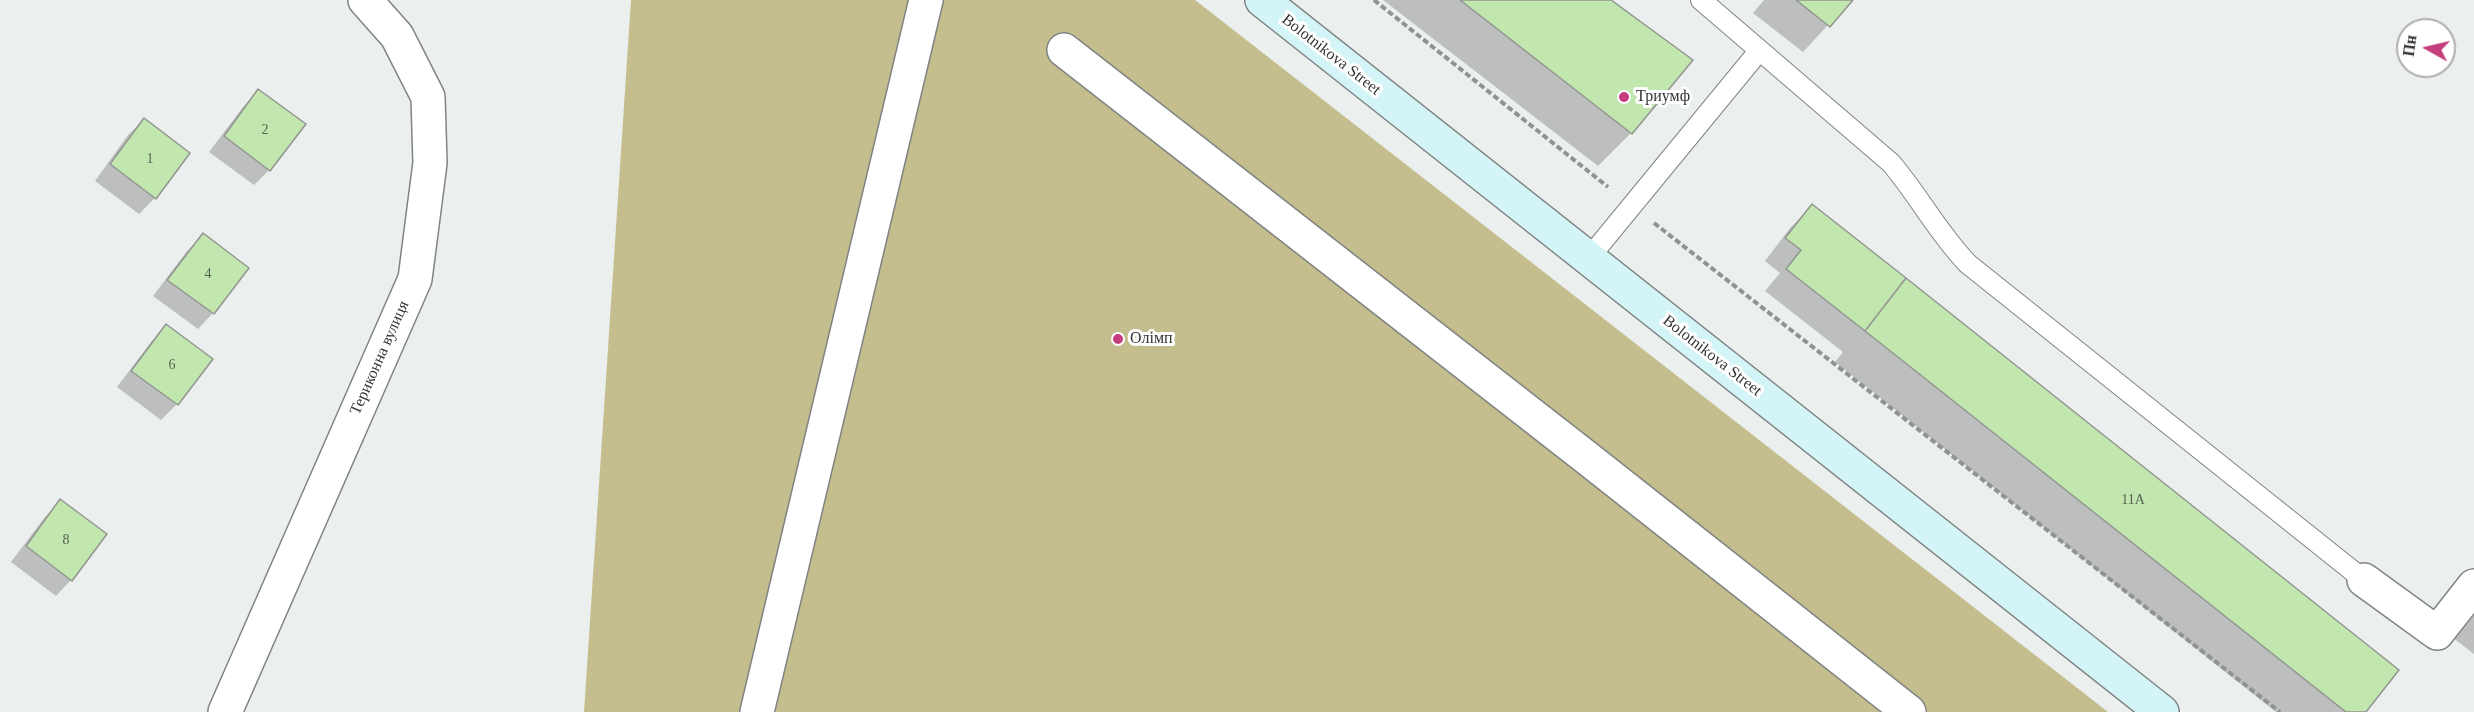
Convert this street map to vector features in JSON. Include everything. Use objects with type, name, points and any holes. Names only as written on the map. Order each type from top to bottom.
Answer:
[{"type":"main road","name":"Bolotnikova Street","points":[[1262,0],[2162,712]]},
{"type":"street","name":"Териконна вулиця","points":[[225,712],[415,279],[430,163],[428,97],[397,36],[365,0]]},
{"type":"street","points":[[757,712],[926,0]]},
{"type":"street","points":[[1064,50],[1909,712]]},
{"type":"street","points":[[2364,580],[2438,633],[2474,586]]},
{"type":"lane","points":[[1701,0],[1892,163],[1911,187],[1948,243],[1968,264],[2364,580]]},
{"type":"lane","points":[[1588,259],[1759,51]]},
{"type":"path","points":[[1374,0],[1632,206],[2280,712]]},
{"type":"shaded area","name":"Олімп","points":[[631,0],[1195,0],[2108,712],[584,712]]},
{"type":"building","name":"Триумф","points":[[1460,0],[1611,0],[1693,60],[1632,134]]},
{"type":"building","points":[[1796,0],[1853,0],[1830,27]]},
{"type":"building","points":[[258,89],[306,124],[270,171],[224,136]]},
{"type":"building","points":[[144,118],[190,153],[156,199],[110,164]]},
{"type":"building","points":[[1812,204],[1906,278],[1865,331],[1786,269],[1801,250],[1785,238]]},
{"type":"building","points":[[203,233],[249,268],[214,314],[167,280]]},
{"type":"building","points":[[1906,278],[2399,670],[2366,712],[2346,712],[1865,331]]},
{"type":"building","points":[[166,324],[213,359],[178,405],[131,371]]},
{"type":"building","points":[[60,499],[107,534],[72,581],[26,546]]},
{"type":"place","name":"Триумф","points":[[1624,97]]},
{"type":"place","name":"Олімп","points":[[1118,339]]}]
